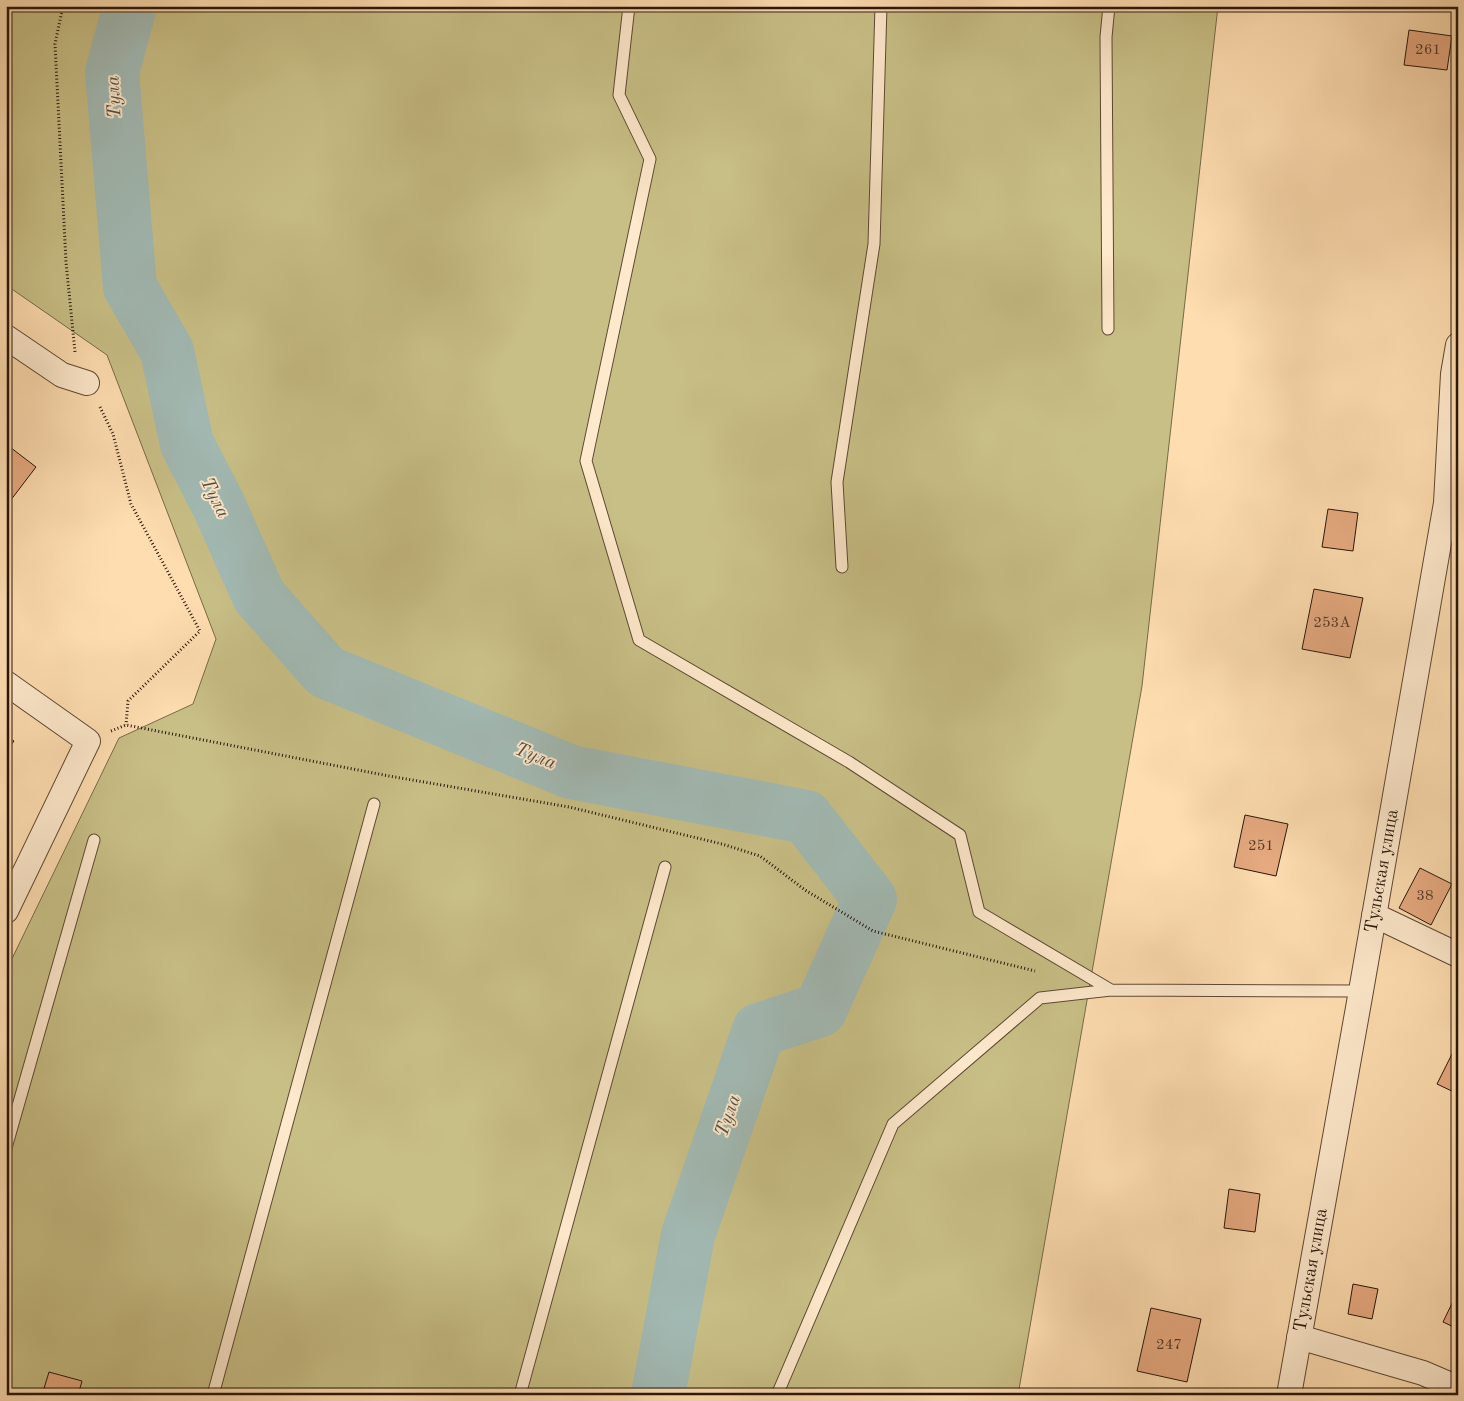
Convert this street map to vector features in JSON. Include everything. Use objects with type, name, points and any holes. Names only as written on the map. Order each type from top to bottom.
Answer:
[{"type":"street","points":[[6,337],[62,375],[87,383]]},
{"type":"street","name":"Тульская улица","points":[[1289,1395],[1374,916],[1452,506],[1453,374],[1458,345]]},
{"type":"street","points":[[6,682],[88,741],[6,911]]},
{"type":"street","points":[[1374,916],[1458,955]]},
{"type":"street","points":[[1299,1337],[1423,1373],[1458,1388]]},
{"type":"lane","points":[[629,6],[619,96],[650,159],[586,461],[640,640],[849,762],[960,835],[979,912],[1111,990]]},
{"type":"lane","points":[[842,567],[836,482],[874,244],[882,6]]},
{"type":"lane","points":[[1108,329],[1106,37],[1109,6]]},
{"type":"lane","points":[[213,1395],[374,804]]},
{"type":"lane","points":[[6,1148],[94,840]]},
{"type":"lane","points":[[520,1395],[664,867]]},
{"type":"lane","points":[[777,1395],[893,1124],[1040,998],[1111,990],[1361,991]]},
{"type":"path","points":[[63,6],[55,44],[66,262],[77,364],[113,434],[131,504],[200,631],[128,701],[126,725]]},
{"type":"path","points":[[88,741],[126,725],[389,776],[569,807],[666,830],[760,856],[804,890],[873,931],[1035,971]]},
{"type":"shaded area","points":[[6,6],[1218,6],[1142,686],[1018,1395],[6,1395],[6,971],[119,738],[193,704],[216,639],[107,355],[6,285]]},
{"type":"building","points":[[1409,30],[1452,36],[1447,70],[1404,65]]},
{"type":"building","points":[[6,444],[36,467],[7,505],[6,505]]},
{"type":"building","points":[[1328,509],[1358,513],[1353,551],[1322,547]]},
{"type":"building","points":[[1314,589],[1363,598],[1350,658],[1302,649]]},
{"type":"building","points":[[6,736],[14,741],[6,752]]},
{"type":"building","points":[[1245,815],[1288,824],[1276,876],[1234,867]]},
{"type":"building","points":[[1420,868],[1452,884],[1431,925],[1399,908]]},
{"type":"building","points":[[1456,1046],[1458,1047],[1458,1094],[1437,1084]]},
{"type":"building","points":[[1229,1189],[1260,1194],[1255,1232],[1224,1228]]},
{"type":"building","points":[[1353,1284],[1378,1289],[1372,1319],[1348,1314]]},
{"type":"building","points":[[1458,1294],[1458,1329],[1443,1322]]},
{"type":"building","points":[[1151,1308],[1201,1319],[1187,1382],[1137,1371]]},
{"type":"building","points":[[49,1372],[82,1381],[78,1395],[42,1395]]},
{"type":"waterway","name":"Тула","points":[[130,6],[112,72],[130,287],[167,351],[187,444],[219,506],[259,596],[326,672],[571,772],[806,817],[870,899],[820,1010],[759,1030],[688,1235],[658,1395]]}]
